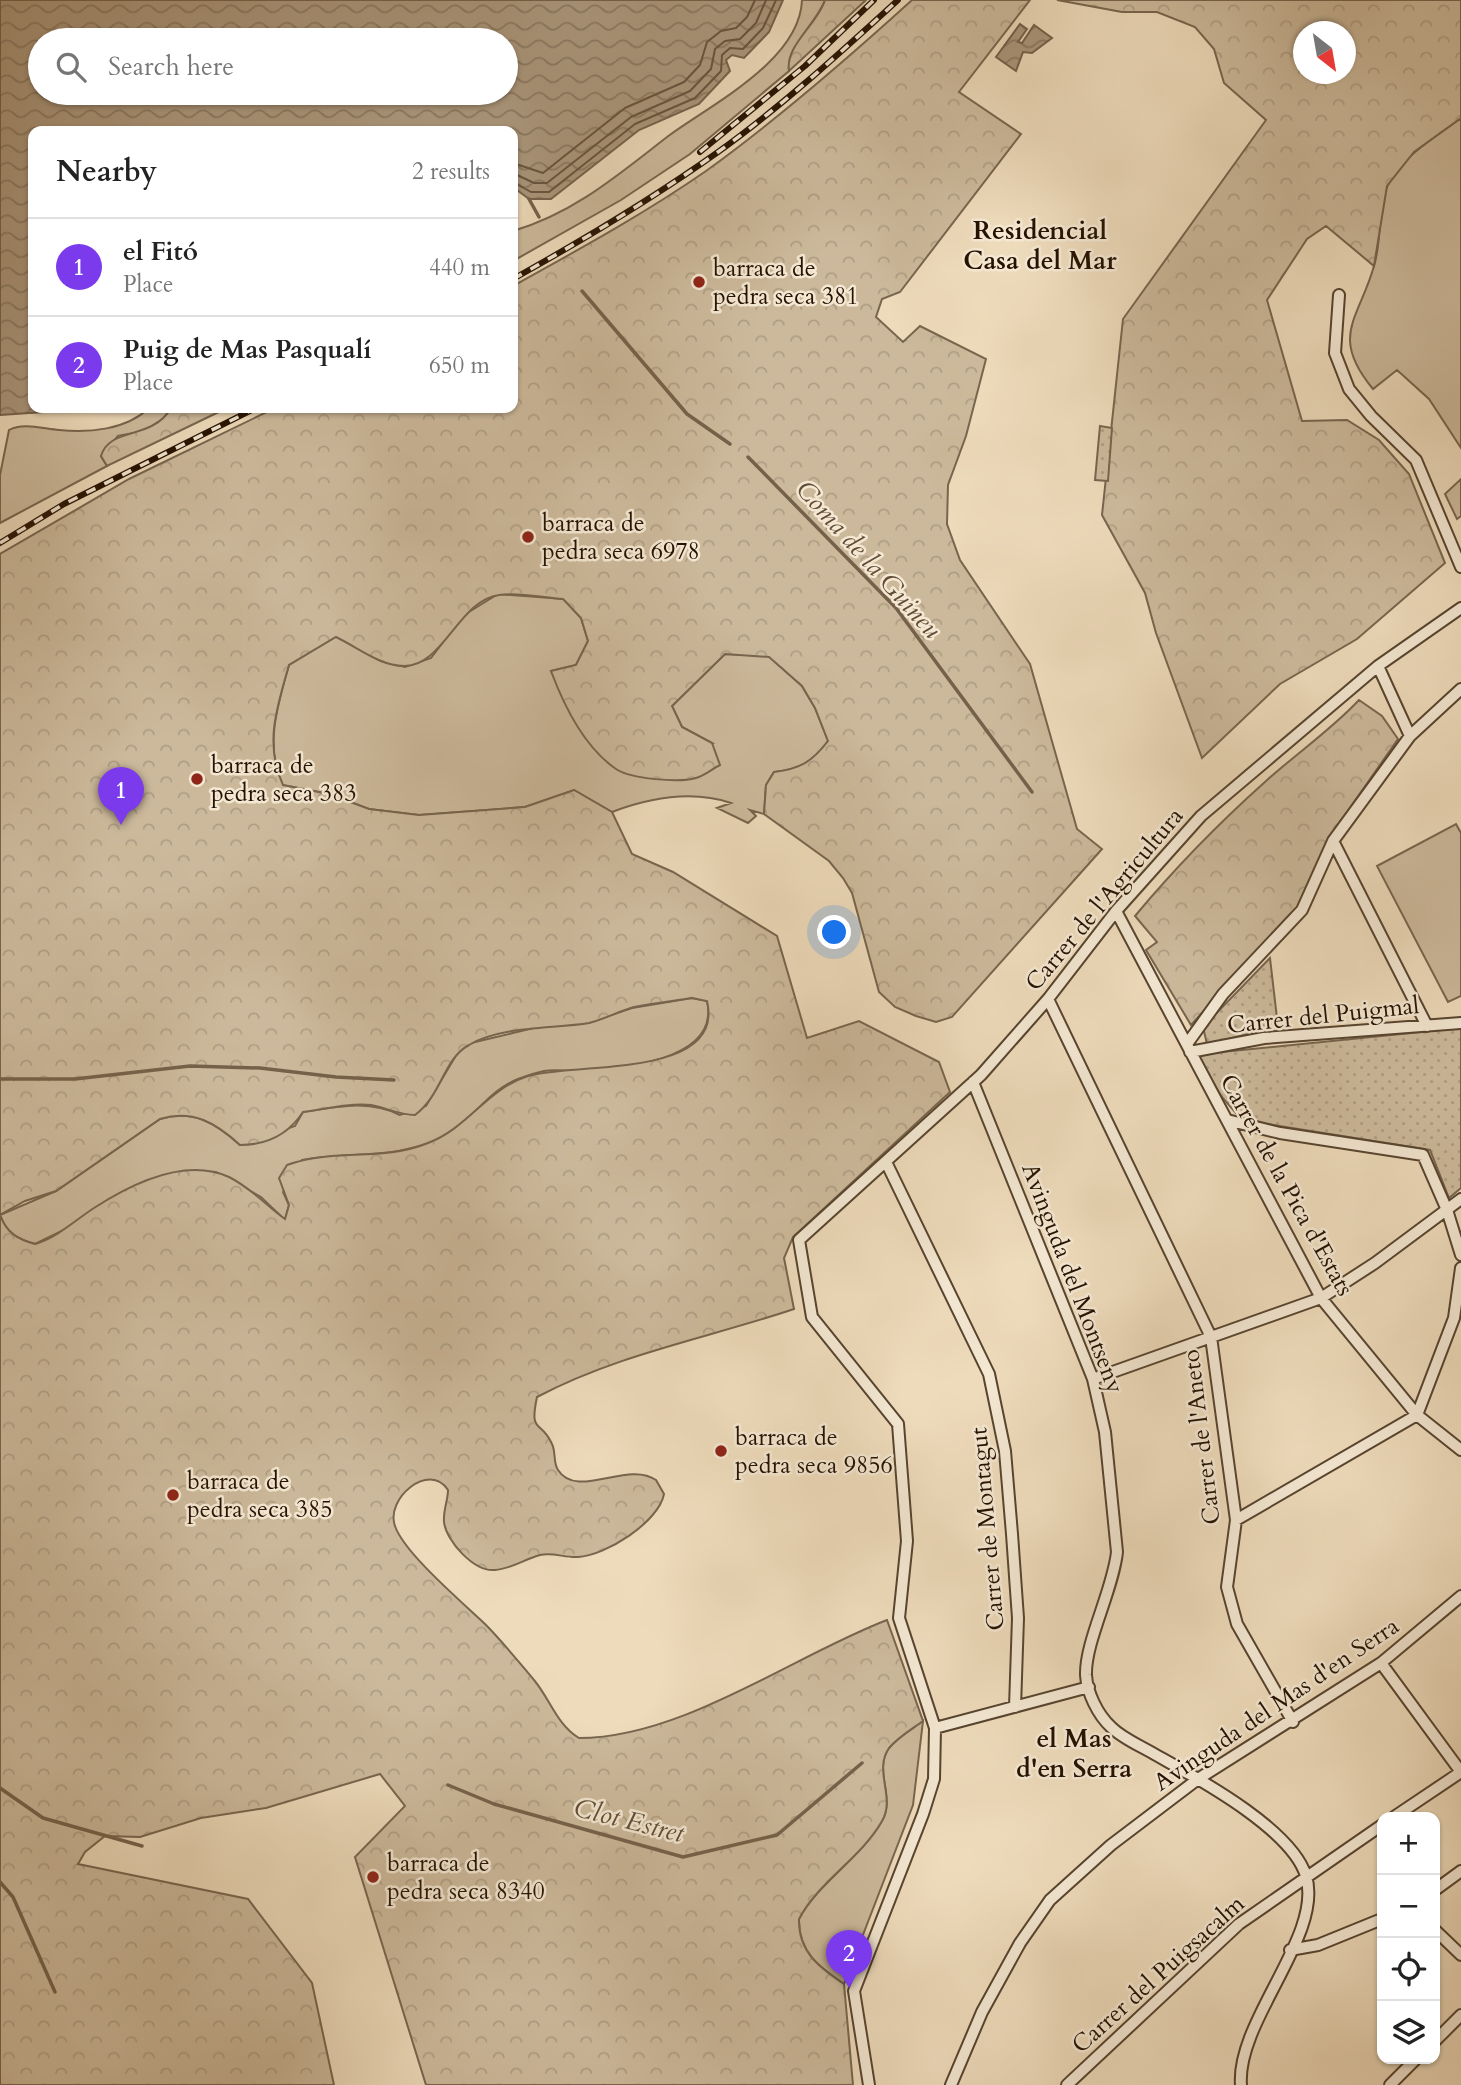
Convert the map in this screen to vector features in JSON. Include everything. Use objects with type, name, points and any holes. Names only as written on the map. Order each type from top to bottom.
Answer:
[{"type":"street","points":[[1339,295],[1335,353],[1349,388],[1371,416],[1416,460],[1461,567]]},
{"type":"street","name":"Carrer de l'Agricultura","points":[[935,1728],[899,1618],[907,1541],[898,1424],[812,1317],[799,1240],[973,1083],[1048,999],[1116,911],[1201,816],[1378,666],[1461,608]]},
{"type":"street","points":[[1378,666],[1410,736]]},
{"type":"street","points":[[1189,1048],[1223,994],[1302,910],[1333,841],[1410,736],[1461,689]]},
{"type":"street","points":[[1333,841],[1427,1026]]},
{"type":"street","name":"Carrer de la Pica d'Estats","points":[[1116,911],[1321,1298],[1417,1415],[1461,1450]]},
{"type":"street","name":"Carrer de l'Aneto","points":[[1048,999],[1211,1337],[1236,1520],[1227,1587],[1237,1624],[1293,1722]]},
{"type":"street","name":"Carrer del Puigmal","points":[[1189,1048],[1264,1038],[1461,1023]]},
{"type":"street","name":"Avinguda del Montseny","points":[[973,1083],[1093,1379],[1105,1432],[1117,1552],[1115,1569],[1089,1658],[1088,1687]]},
{"type":"street","points":[[1227,1120],[1280,1133],[1423,1155],[1447,1210],[1461,1255]]},
{"type":"street","name":"Carrer de Montagut","points":[[886,1162],[989,1374],[1005,1451],[1013,1548],[1018,1618],[1015,1707]]},
{"type":"street","points":[[1093,1379],[1321,1298],[1461,1199]]},
{"type":"street","points":[[1236,1520],[1417,1415],[1454,1318],[1461,1268]]},
{"type":"street","name":"Avinguda del Mas d'en Serra","points":[[951,2085],[982,2012],[1020,1944],[1050,1900],[1111,1845],[1198,1779],[1293,1722],[1381,1663],[1461,1596]]},
{"type":"street","points":[[1381,1663],[1461,1772],[1401,1812]]},
{"type":"street","points":[[869,2085],[854,1991],[934,1779],[935,1728],[1088,1687],[1100,1713],[1114,1730],[1198,1779],[1282,1841],[1306,1876],[1305,1916],[1252,2037],[1243,2061],[1241,2085]]},
{"type":"street","name":"Carrer del Puigsacalm","points":[[1067,2085],[1239,1924],[1377,1828]]},
{"type":"street","points":[[1440,1886],[1461,1871]]},
{"type":"street","points":[[1290,1950],[1318,1945],[1377,1921]]},
{"type":"street","points":[[1440,1935],[1461,1955]]},
{"type":"street","points":[[1440,2036],[1461,2015]]},
{"type":"street","points":[[1390,2085],[1411,2064]]},
{"type":"green space","points":[[802,0],[825,0],[792,53],[789,71],[690,154],[621,200],[518,258],[518,229],[556,214],[594,192],[667,137],[728,96],[770,62],[786,43],[797,22]]},
{"type":"green space","points":[[825,0],[866,0],[789,71],[792,52]]},
{"type":"green space","points":[[912,0],[1030,0],[959,92],[1021,134],[900,292],[882,299],[876,317],[903,342],[920,326],[986,359],[966,436],[948,485],[947,524],[960,560],[1030,664],[1077,829],[1102,849],[952,1017],[936,1022],[895,1007],[879,992],[852,893],[843,878],[829,861],[764,814],[766,785],[774,772],[805,763],[828,741],[815,708],[802,686],[769,657],[725,654],[672,706],[682,727],[712,743],[720,765],[696,778],[655,779],[632,775],[616,769],[594,749],[576,725],[551,671],[576,665],[588,641],[581,618],[563,599],[523,595],[499,595],[485,600],[473,608],[430,656],[418,663],[404,666],[386,663],[336,637],[289,665],[274,725],[273,740],[277,770],[283,785],[329,794],[369,809],[419,815],[525,807],[574,790],[612,812],[632,854],[673,872],[777,936],[807,1038],[859,1021],[939,1062],[950,1092],[793,1237],[784,1258],[794,1309],[631,1358],[599,1369],[537,1397],[535,1422],[548,1436],[556,1467],[567,1478],[590,1481],[632,1474],[645,1475],[656,1480],[664,1494],[660,1505],[642,1526],[616,1544],[589,1555],[540,1555],[495,1570],[470,1561],[450,1538],[444,1522],[448,1490],[440,1482],[430,1480],[411,1487],[396,1505],[394,1516],[395,1526],[410,1550],[498,1637],[540,1687],[565,1726],[579,1738],[618,1734],[657,1725],[697,1710],[887,1620],[923,1721],[897,1740],[885,1757],[883,1775],[887,1803],[882,1821],[863,1847],[817,1893],[799,1919],[806,1950],[819,1965],[844,1984],[853,2085],[426,2085],[355,1857],[405,1806],[380,1774],[266,1808],[201,1818],[140,1837],[105,1836],[85,1852],[78,1864],[248,1899],[312,1983],[334,2085],[0,2085],[0,1215],[0,554],[129,479],[265,413],[518,413],[518,283],[683,187],[733,151],[837,67]],"holes":[[[692,998],[707,1001],[707,1026],[693,1044],[670,1056],[641,1063],[528,1076],[501,1090],[455,1128],[428,1143],[393,1152],[322,1157],[287,1165],[279,1178],[289,1205],[285,1219],[237,1181],[212,1172],[195,1170],[141,1182],[35,1244],[13,1234],[0,1215],[25,1201],[56,1191],[160,1119],[183,1116],[203,1120],[222,1130],[240,1145],[268,1141],[284,1133],[303,1112],[371,1105],[415,1115],[431,1098],[460,1051],[482,1039],[512,1031],[589,1023],[648,1004]]]},
{"type":"green space","points":[[1057,0],[1461,0],[1461,118],[1414,152],[1387,186],[1374,266],[1326,226],[1307,239],[1267,300],[1302,421],[1347,420],[1379,440],[1409,474],[1445,563],[1357,639],[1280,684],[1202,758],[1156,633],[1145,593],[1102,515],[1123,319],[1266,120],[1224,83],[1214,49],[1195,27],[1157,12],[1122,12]]},
{"type":"green space","points":[[1461,118],[1461,448],[1429,399],[1397,370],[1373,389],[1352,355],[1350,341],[1355,314],[1376,256],[1387,187],[1409,157]]},
{"type":"green space","points":[[167,413],[217,413],[107,466],[101,456],[113,440],[143,430]]},
{"type":"green space","points":[[168,413],[144,431],[118,436],[101,456],[107,466],[0,523],[0,475],[9,430],[27,426],[71,431],[95,430],[118,425],[140,415]]},
{"type":"green space","points":[[1100,426],[1112,428],[1108,481],[1095,480]]},
{"type":"green space","points":[[1461,479],[1461,516],[1457,519],[1445,494]]},
{"type":"green space","points":[[498,594],[564,599],[581,618],[588,641],[576,665],[551,671],[574,720],[598,752],[712,743],[682,727],[672,706],[725,654],[769,656],[802,686],[815,708],[828,741],[805,763],[774,772],[766,785],[764,814],[750,810],[756,816],[748,823],[717,808],[731,803],[701,797],[671,797],[612,812],[574,790],[525,807],[419,815],[369,809],[329,794],[282,785],[274,755],[274,740],[277,711],[289,665],[336,636],[381,661],[405,667],[431,658],[464,615]]},
{"type":"green space","points":[[1359,700],[1382,716],[1398,739],[1329,838],[1297,909],[1191,1025],[1146,950],[1157,942],[1135,916],[1231,813]]},
{"type":"green space","points":[[1456,824],[1461,833],[1461,996],[1448,1002],[1377,866]]},
{"type":"green space","points":[[1270,958],[1278,1027],[1207,1044],[1203,1027]]},
{"type":"green space","points":[[692,998],[707,1001],[707,1021],[698,1037],[683,1049],[663,1058],[616,1068],[537,1073],[507,1084],[453,1131],[426,1144],[391,1152],[302,1160],[283,1192],[289,1205],[285,1220],[261,1197],[216,1172],[185,1171],[35,1244],[13,1234],[0,1215],[56,1191],[160,1119],[183,1116],[203,1120],[222,1130],[240,1145],[295,1126],[303,1112],[364,1106],[400,1115],[426,1106],[458,1052],[471,1043],[542,1026],[588,1023],[632,1008]]},
{"type":"green space","points":[[1461,1028],[1461,1188],[1449,1198],[1430,1150],[1242,1120],[1221,1096],[1199,1058],[1202,1054]]},
{"type":"green space","points":[[923,1721],[913,1805],[844,1984],[812,1958],[802,1940],[799,1919],[817,1893],[863,1847],[882,1821],[887,1803],[883,1775],[885,1757],[897,1740]]},
{"type":"water","points":[[0,0],[783,0],[769,32],[744,58],[732,55],[726,60],[730,71],[699,104],[639,130],[551,199],[529,199],[518,191],[518,126],[28,126],[30,413],[0,415]]},
{"type":"water","points":[[1020,24],[1027,29],[1018,42],[1022,43],[1034,25],[1052,38],[1032,53],[1023,52],[1016,71],[996,57]]},
{"type":"waterway","name":"Coma de la Guineu","points":[[529,199],[539,217]]},
{"type":"waterway","name":"Coma de la Guineu","points":[[582,291],[687,414],[730,444]]},
{"type":"waterway","name":"Coma de la Guineu","points":[[748,457],[896,608],[1032,792]]},
{"type":"waterway","points":[[0,1079],[75,1079],[190,1066],[260,1068],[336,1077],[394,1080]]},
{"type":"waterway","name":"Clot Estret","points":[[448,1785],[494,1804],[683,1857],[777,1835],[862,1763]]},
{"type":"waterway","points":[[0,1788],[43,1818],[142,1846]]},
{"type":"waterway","points":[[0,1882],[13,1897],[55,1992]]},
{"type":"railway","points":[[700,152],[805,66],[874,0]]},
{"type":"railway","points":[[518,276],[617,218],[718,152],[788,98],[898,0]]},
{"type":"railway","points":[[0,543],[64,504],[246,413]]},
{"type":"place","name":"barraca de pedra seca 381","points":[[699,282]]},
{"type":"place","name":"barraca de pedra seca 6978","points":[[528,537]]},
{"type":"place","name":"barraca de pedra seca 383","points":[[197,779]]},
{"type":"place","name":"el Fitó","points":[[121,825]]},
{"type":"place","name":"barraca de pedra seca 9856","points":[[721,1451]]},
{"type":"place","name":"barraca de pedra seca 385","points":[[173,1495]]},
{"type":"place","name":"barraca de pedra seca 8340","points":[[373,1877]]},
{"type":"place","name":"Puig de Mas Pasqualí","points":[[849,1988]]},
{"type":"district","name":"Residencial Casa del Mar","points":[[1040,245]]},
{"type":"district","name":"el Mas d'en Serra","points":[[1074,1753]]}]
